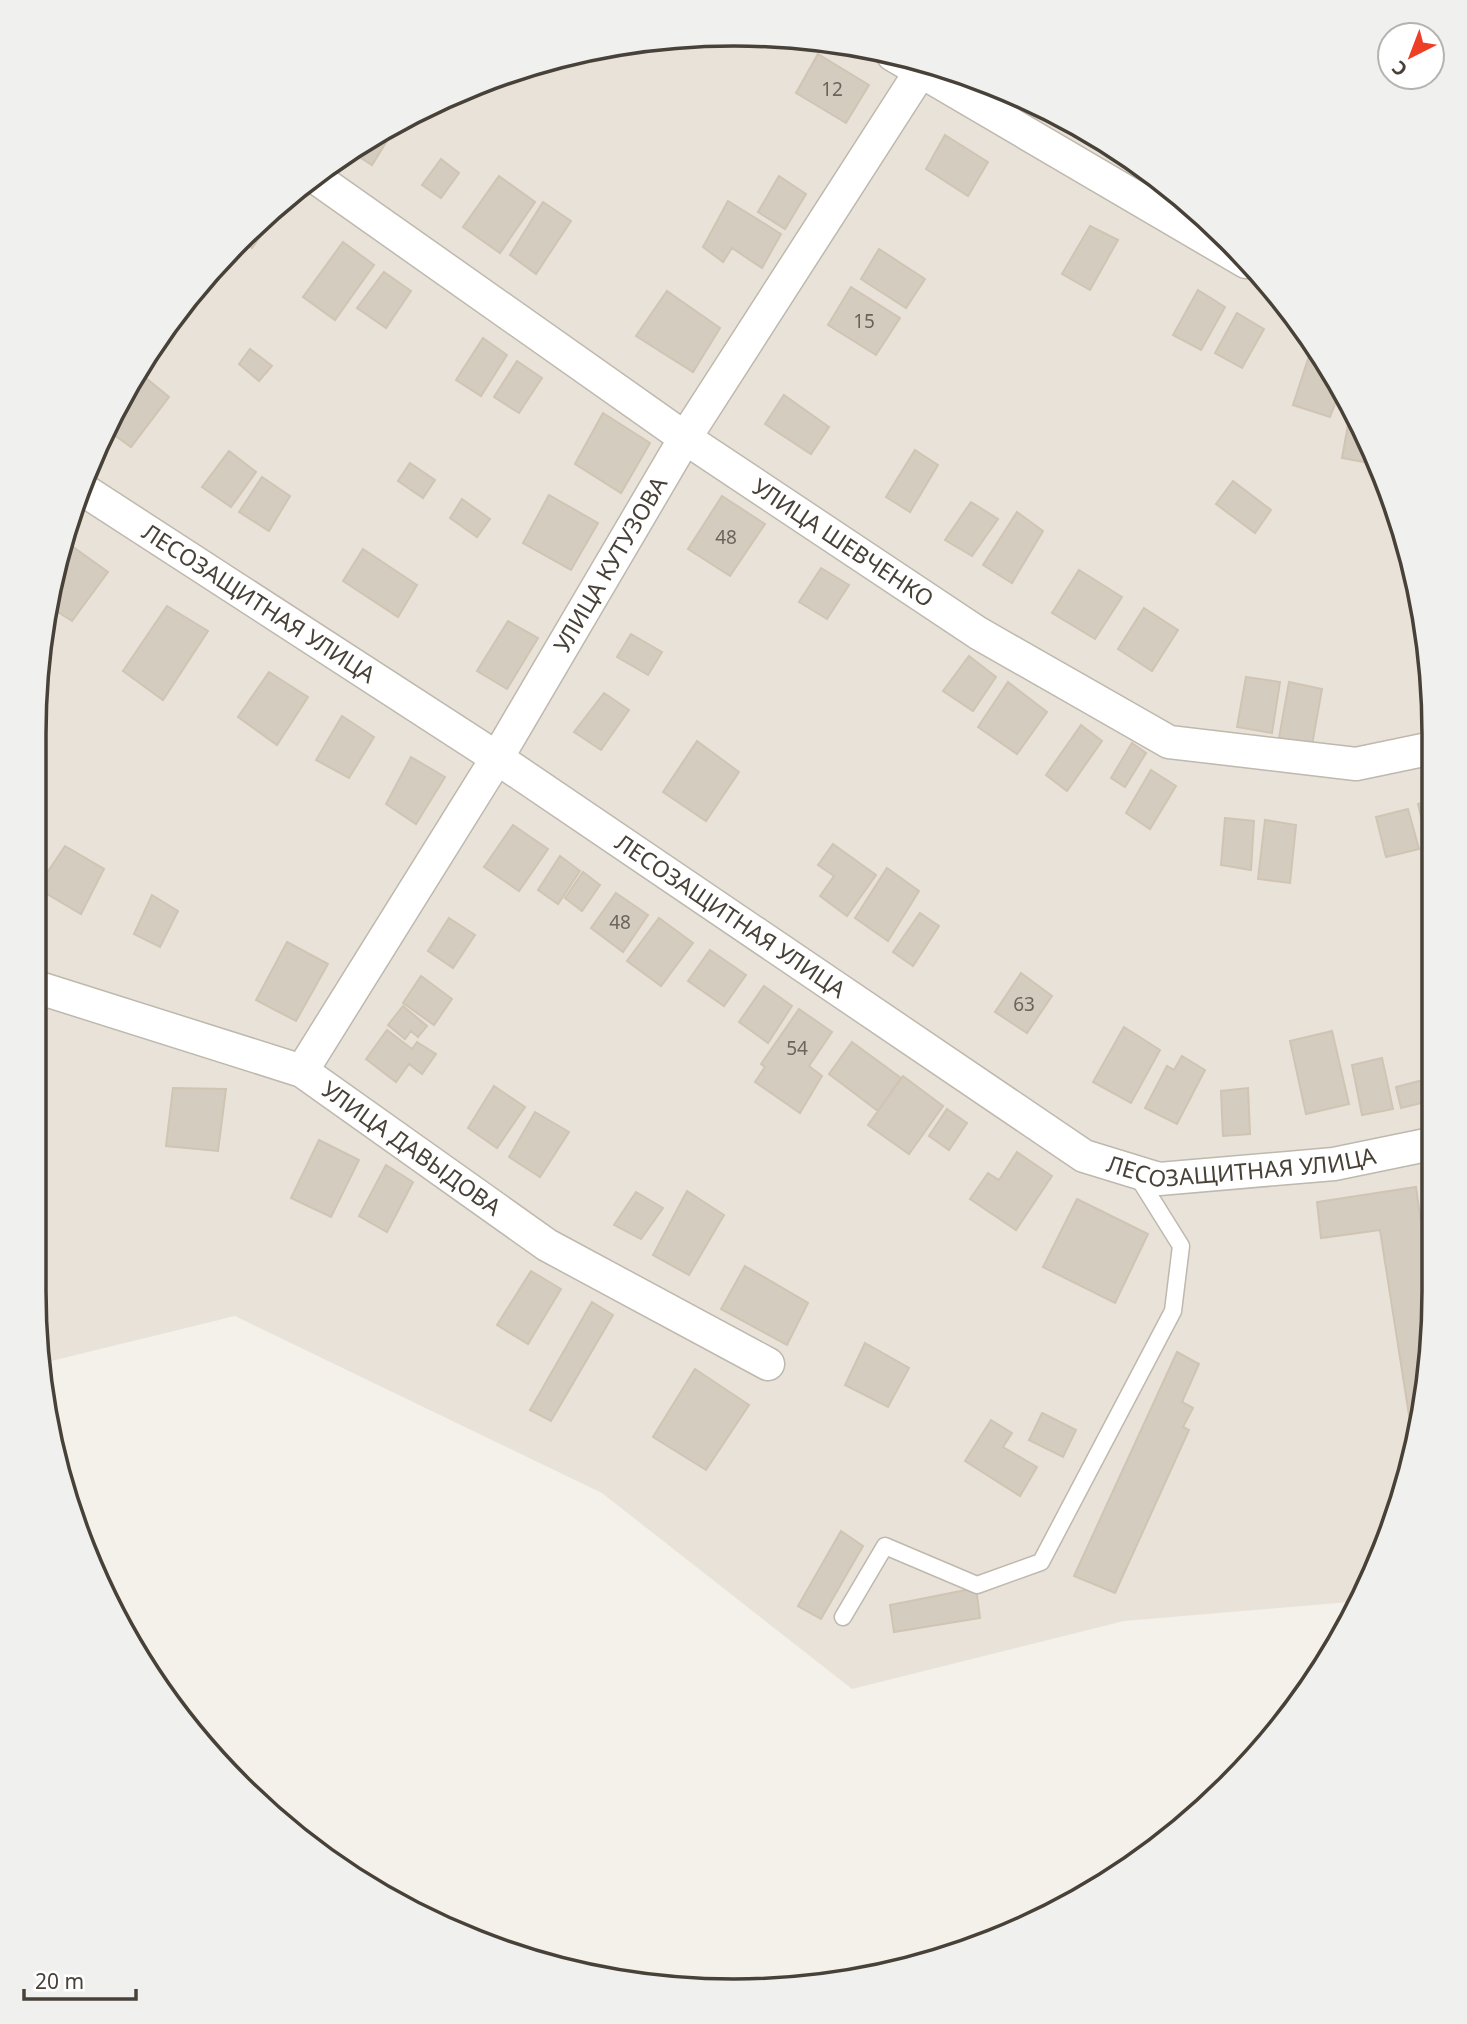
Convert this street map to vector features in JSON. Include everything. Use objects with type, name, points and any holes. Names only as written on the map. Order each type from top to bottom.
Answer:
[{"type":"street","name":"УЛИЦА КУТУЗОВА","points":[[302,1071],[497,758],[685,438],[920,71]]},
{"type":"street","points":[[941,78],[1215,243]]},
{"type":"street","name":"УЛИЦА ШЕВЧЕНКО","points":[[322,182],[685,438],[978,633],[1169,742],[1356,764],[1422,750]]},
{"type":"street","name":"ЛЕСОЗАЩИТНАЯ УЛИЦА","points":[[89,494],[497,758],[1084,1156],[1159,1179],[1334,1164],[1422,1152]]},
{"type":"street","name":"УЛИЦА ДАВЫДОВА","points":[[46,990],[302,1071],[547,1245],[768,1364]]},
{"type":"lane","points":[[842,1617],[886,1546],[977,1585],[1041,1562],[1173,1311],[1181,1246],[1135,1172]]},
{"type":"shaded area","points":[[689,47],[778,47],[823,51],[912,69],[955,82],[1038,116],[1078,138],[1116,161],[1187,216],[1251,280],[1279,315],[1306,351],[1351,429],[1385,512],[1398,555],[1416,644],[1422,734],[1420,1335],[1416,1380],[1398,1469],[1369,1554],[1347,1602],[1124,1621],[852,1689],[602,1493],[235,1316],[49,1361],[46,1291],[46,734],[51,644],[69,555],[82,512],[116,429],[161,351],[216,280],[280,216],[315,188],[351,161],[429,116],[512,82],[555,69],[644,51]]},
{"type":"building","points":[[818,54],[869,85],[846,123],[796,93]]},
{"type":"building","points":[[945,135],[988,162],[968,196],[926,169]]},
{"type":"building","points":[[388,139],[372,165],[359,156]]},
{"type":"building","points":[[441,159],[459,173],[441,198],[422,185]]},
{"type":"building","points":[[499,176],[535,202],[500,253],[463,227]]},
{"type":"building","points":[[779,176],[806,194],[785,229],[758,212]]},
{"type":"building","points":[[728,201],[781,234],[762,268],[732,248],[723,262],[703,247]]},
{"type":"building","points":[[543,202],[571,221],[536,274],[510,255]]},
{"type":"building","points":[[1090,226],[1118,240],[1090,290],[1062,274]]},
{"type":"building","points":[[264,231],[252,248],[248,246]]},
{"type":"building","points":[[343,242],[374,265],[335,320],[303,297]]},
{"type":"building","points":[[879,249],[925,279],[906,308],[861,279]]},
{"type":"building","points":[[384,272],[411,291],[386,328],[357,308]]},
{"type":"building","points":[[851,287],[900,318],[876,355],[828,325]]},
{"type":"building","points":[[1198,290],[1225,307],[1201,350],[1173,335]]},
{"type":"building","points":[[667,291],[720,328],[693,372],[636,336]]},
{"type":"building","points":[[1237,313],[1264,329],[1242,368],[1215,353]]},
{"type":"building","points":[[483,338],[507,355],[481,396],[456,380]]},
{"type":"building","points":[[250,349],[272,366],[259,381],[239,364]]},
{"type":"building","points":[[1309,356],[1336,402],[1330,417],[1293,405]]},
{"type":"building","points":[[517,361],[542,378],[519,413],[494,397]]},
{"type":"building","points":[[145,377],[169,397],[131,447],[114,434]]},
{"type":"building","points":[[784,395],[829,427],[811,454],[765,424]]},
{"type":"building","points":[[603,413],[650,443],[621,493],[575,464]]},
{"type":"building","points":[[1348,424],[1366,462],[1342,458]]},
{"type":"building","points":[[915,450],[938,465],[910,512],[886,497]]},
{"type":"building","points":[[229,451],[256,472],[231,507],[202,487]]},
{"type":"building","points":[[410,463],[435,480],[423,498],[398,481]]},
{"type":"building","points":[[262,477],[290,496],[269,531],[239,512]]},
{"type":"building","points":[[1233,481],[1271,510],[1255,533],[1216,504]]},
{"type":"building","points":[[549,495],[598,523],[571,570],[523,543]]},
{"type":"building","points":[[722,496],[765,524],[730,576],[688,549]]},
{"type":"building","points":[[462,499],[490,519],[477,537],[450,518]]},
{"type":"building","points":[[971,502],[998,519],[972,556],[945,540]]},
{"type":"building","points":[[1017,512],[1043,531],[1012,583],[983,565]]},
{"type":"building","points":[[72,546],[108,572],[72,621],[57,611]]},
{"type":"building","points":[[363,549],[417,585],[398,617],[343,581]]},
{"type":"building","points":[[821,568],[849,585],[827,619],[799,602]]},
{"type":"building","points":[[1079,570],[1122,597],[1095,639],[1052,613]]},
{"type":"building","points":[[167,606],[208,631],[163,700],[123,671]]},
{"type":"building","points":[[1144,608],[1178,630],[1152,671],[1118,649]]},
{"type":"building","points":[[508,621],[538,638],[507,689],[477,671]]},
{"type":"building","points":[[631,634],[662,652],[648,675],[617,657]]},
{"type":"building","points":[[969,656],[996,677],[973,711],[943,691]]},
{"type":"building","points":[[269,672],[308,697],[277,745],[238,717]]},
{"type":"building","points":[[1246,677],[1280,682],[1272,733],[1237,727]]},
{"type":"building","points":[[1008,682],[1047,712],[1017,754],[978,727]]},
{"type":"building","points":[[1289,682],[1322,689],[1312,745],[1279,738]]},
{"type":"building","points":[[604,693],[629,710],[601,750],[574,732]]},
{"type":"building","points":[[342,716],[374,737],[349,778],[316,760]]},
{"type":"building","points":[[1081,725],[1102,741],[1067,791],[1046,775]]},
{"type":"building","points":[[697,741],[739,772],[706,821],[663,792]]},
{"type":"building","points":[[1132,743],[1146,753],[1125,787],[1111,778]]},
{"type":"building","points":[[411,757],[445,777],[416,824],[386,804]]},
{"type":"building","points":[[1151,770],[1176,786],[1150,829],[1126,813]]},
{"type":"building","points":[[1422,803],[1422,821],[1418,804]]},
{"type":"building","points":[[1408,809],[1419,849],[1386,857],[1376,817]]},
{"type":"building","points":[[1225,818],[1254,821],[1251,870],[1221,865]]},
{"type":"building","points":[[1265,820],[1296,825],[1290,883],[1258,879]]},
{"type":"building","points":[[513,825],[548,849],[519,891],[484,867]]},
{"type":"building","points":[[833,844],[876,875],[847,916],[820,896],[834,876],[818,865]]},
{"type":"building","points":[[65,846],[104,869],[81,914],[46,893],[46,874]]},
{"type":"building","points":[[560,856],[580,871],[558,904],[538,890]]},
{"type":"building","points":[[887,868],[919,891],[888,941],[855,918]]},
{"type":"building","points":[[583,872],[600,885],[582,911],[565,898]]},
{"type":"building","points":[[616,893],[648,915],[623,952],[591,928]]},
{"type":"building","points":[[152,895],[178,911],[160,947],[134,934]]},
{"type":"building","points":[[920,913],[939,926],[913,966],[893,952]]},
{"type":"building","points":[[449,918],[475,935],[453,968],[428,951]]},
{"type":"building","points":[[659,918],[693,943],[661,986],[627,961]]},
{"type":"building","points":[[287,942],[328,964],[296,1021],[256,1000]]},
{"type":"building","points":[[710,950],[746,975],[724,1006],[688,981]]},
{"type":"building","points":[[1021,973],[1052,996],[1027,1033],[995,1012]]},
{"type":"building","points":[[421,976],[452,999],[434,1025],[403,1003]]},
{"type":"building","points":[[764,986],[792,1006],[768,1043],[739,1022]]},
{"type":"building","points":[[403,1006],[427,1026],[418,1037],[411,1031],[405,1039],[388,1025]]},
{"type":"building","points":[[799,1009],[832,1032],[809,1066],[822,1076],[800,1113],[755,1082],[765,1067],[761,1064]]},
{"type":"building","points":[[1124,1027],[1160,1050],[1131,1103],[1093,1082]]},
{"type":"building","points":[[387,1030],[412,1049],[417,1042],[436,1054],[422,1074],[409,1064],[396,1082],[366,1059]]},
{"type":"building","points":[[1332,1031],[1349,1104],[1306,1114],[1290,1041]]},
{"type":"building","points":[[852,1042],[901,1078],[878,1111],[829,1074]]},
{"type":"building","points":[[1182,1056],[1205,1070],[1177,1124],[1145,1108],[1167,1066],[1174,1070]]},
{"type":"building","points":[[1382,1058],[1393,1109],[1362,1115],[1352,1065]]},
{"type":"building","points":[[903,1076],[943,1106],[909,1154],[868,1125]]},
{"type":"building","points":[[1422,1080],[1422,1103],[1401,1108],[1396,1087]]},
{"type":"building","points":[[494,1086],[525,1107],[497,1148],[468,1128]]},
{"type":"building","points":[[173,1088],[226,1089],[218,1151],[166,1146]]},
{"type":"building","points":[[1248,1088],[1250,1134],[1223,1136],[1221,1091]]},
{"type":"building","points":[[947,1109],[967,1123],[949,1150],[929,1136]]},
{"type":"building","points":[[535,1112],[569,1132],[540,1177],[509,1157]]},
{"type":"building","points":[[319,1140],[359,1160],[331,1217],[291,1198]]},
{"type":"building","points":[[1017,1152],[1052,1176],[1016,1230],[970,1199],[988,1173],[999,1180]]},
{"type":"building","points":[[386,1165],[413,1182],[387,1232],[359,1216]]},
{"type":"building","points":[[1416,1187],[1422,1230],[1422,1291],[1416,1380],[1409,1417],[1380,1230],[1321,1238],[1317,1202]]},
{"type":"building","points":[[687,1191],[724,1215],[689,1275],[653,1255]]},
{"type":"building","points":[[636,1192],[663,1208],[641,1239],[614,1225]]},
{"type":"building","points":[[1077,1199],[1148,1234],[1115,1303],[1043,1267]]},
{"type":"building","points":[[745,1266],[808,1303],[787,1345],[721,1309]]},
{"type":"building","points":[[531,1271],[561,1289],[528,1344],[497,1325]]},
{"type":"building","points":[[592,1302],[613,1315],[551,1421],[530,1410]]},
{"type":"building","points":[[865,1343],[909,1368],[888,1407],[845,1385]]},
{"type":"building","points":[[1177,1352],[1199,1364],[1182,1402],[1193,1408],[1183,1427],[1189,1430],[1115,1593],[1074,1576]]},
{"type":"building","points":[[695,1369],[749,1405],[706,1470],[653,1437]]},
{"type":"building","points":[[1042,1413],[1076,1430],[1063,1457],[1029,1440]]},
{"type":"building","points":[[991,1420],[1012,1433],[1003,1447],[1037,1467],[1020,1496],[965,1461]]},
{"type":"building","points":[[841,1531],[863,1546],[821,1619],[798,1606]]},
{"type":"building","points":[[976,1588],[980,1618],[894,1632],[890,1605]]}]
